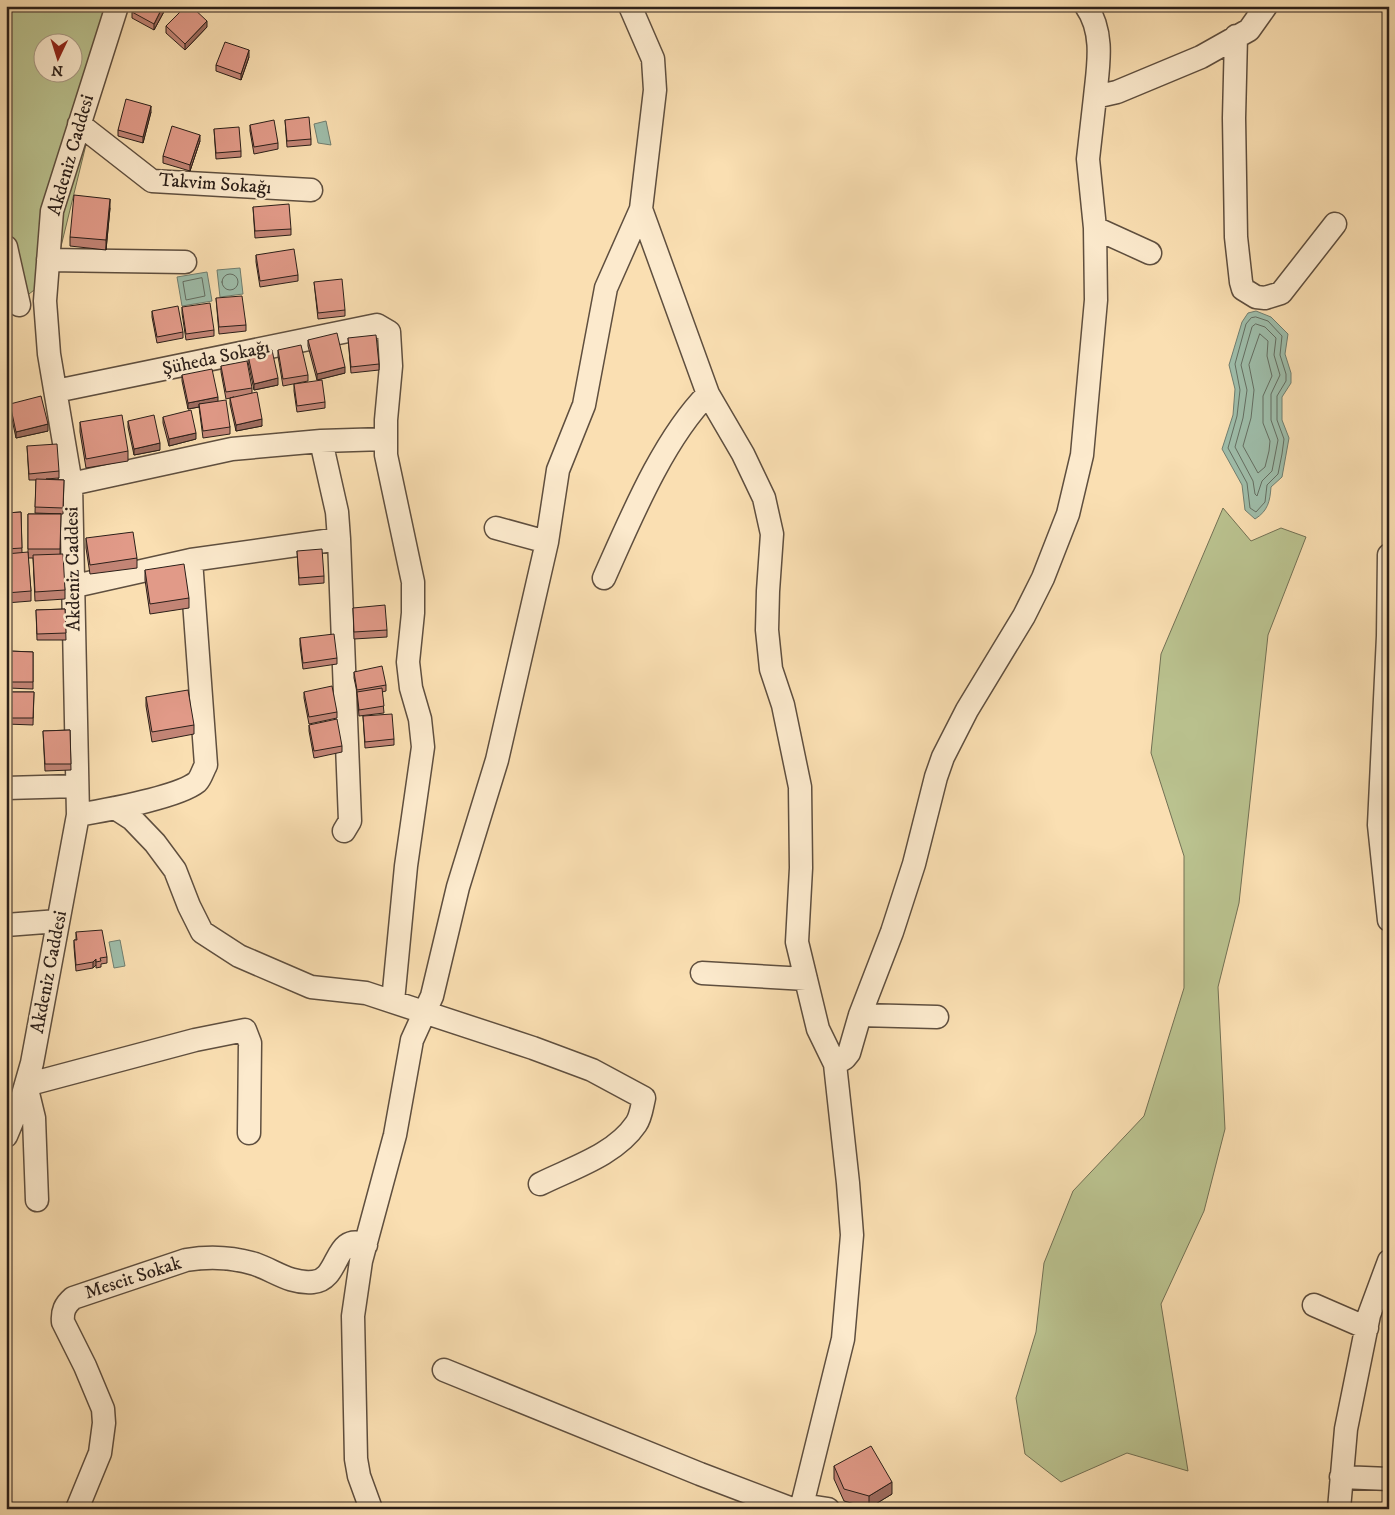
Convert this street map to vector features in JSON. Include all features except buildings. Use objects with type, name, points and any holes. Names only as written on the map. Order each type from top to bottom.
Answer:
[{"type":"street","name":"Akdeniz Caddesi","points":[[6,1136],[26,1085],[78,815],[73,632],[75,586],[71,484],[49,354],[45,301],[52,211],[117,6]]},
{"type":"street","points":[[371,1509],[359,1476],[355,1431],[353,1316],[358,1277],[392,1149],[412,1040],[432,996],[458,887],[497,760],[547,542],[558,470],[584,405],[606,288],[641,208],[655,90],[652,59],[630,6]]},
{"type":"street","points":[[835,1064],[845,1058],[849,1052],[860,1015],[902,902],[943,757],[967,710],[1024,616],[1043,578],[1068,514],[1082,455],[1092,352],[1097,267],[1088,159],[1095,98],[1098,37],[1094,20],[1086,6]]},
{"type":"street","points":[[1095,98],[1117,92],[1201,57],[1249,30],[1266,6]]},
{"type":"street","points":[[1236,36],[1234,118],[1236,237],[1240,282],[1243,289],[1256,298],[1265,298],[1282,293],[1335,224]]},
{"type":"street","name":"Takvim Sokağı","points":[[79,124],[152,181],[310,190]]},
{"type":"street","points":[[641,208],[708,394],[739,447],[764,498],[772,534],[768,591],[771,669],[783,705],[800,787],[801,868],[797,942],[818,1030],[835,1064],[848,1183],[852,1244],[843,1339],[798,1507]]},
{"type":"street","points":[[1095,228],[1150,253]]},
{"type":"street","points":[[6,247],[13,306],[45,301]]},
{"type":"street","points":[[48,260],[185,262]]},
{"type":"street","name":"Şüheda Sokağı","points":[[56,391],[377,325],[386,328],[390,337],[391,366],[385,440]]},
{"type":"street","points":[[604,578],[651,477],[678,434],[708,394]]},
{"type":"street","points":[[71,484],[232,449],[321,441],[385,440],[391,486],[413,582],[414,613],[408,662],[421,726],[423,747],[406,866],[392,1001]]},
{"type":"street","points":[[321,441],[336,504],[339,539],[350,821],[344,830]]},
{"type":"street","points":[[496,528],[547,542]]},
{"type":"street","points":[[75,586],[191,560],[339,539]]},
{"type":"street","points":[[1389,555],[1388,636],[1378,825],[1389,920]]},
{"type":"street","points":[[78,815],[115,808],[180,791],[198,781],[206,765],[191,560]]},
{"type":"street","points":[[6,788],[78,786]]},
{"type":"street","points":[[115,808],[132,819],[155,843],[176,870],[189,906],[202,932],[239,956],[311,987],[366,994],[392,1001],[533,1048],[592,1070],[644,1098],[638,1123],[623,1140],[540,1184]]},
{"type":"street","points":[[6,924],[58,921]]},
{"type":"street","points":[[702,973],[806,979]]},
{"type":"street","points":[[860,1015],[938,1017]]},
{"type":"street","points":[[38,1200],[34,1118],[26,1085],[195,1040],[245,1030],[250,1043],[249,1133]]},
{"type":"street","name":"Mescit Sokak","points":[[77,1509],[100,1453],[104,1423],[103,1409],[85,1366],[63,1322],[62,1314],[68,1302],[73,1298],[186,1260],[202,1257],[238,1260],[297,1282],[319,1281],[331,1273],[340,1250],[344,1246],[355,1242],[366,1245]]},
{"type":"street","points":[[1339,1509],[1346,1429],[1366,1328],[1389,1261]]},
{"type":"street","points":[[1314,1305],[1366,1328]]},
{"type":"street","points":[[444,1370],[700,1474],[798,1507],[828,1509]]},
{"type":"street","points":[[1342,1477],[1389,1479]]},
{"type":"green space","points":[[6,6],[120,6],[54,275],[21,300],[6,239]]},
{"type":"green space","points":[[1223,508],[1251,541],[1281,528],[1306,537],[1268,635],[1239,903],[1218,987],[1225,1129],[1204,1211],[1161,1304],[1188,1471],[1127,1453],[1061,1482],[1025,1454],[1016,1398],[1036,1332],[1044,1263],[1073,1191],[1144,1116],[1184,988],[1184,856],[1151,753],[1161,654]]},
{"type":"water","points":[[326,121],[331,145],[318,143],[314,124]]},
{"type":"water","points":[[240,268],[243,294],[220,297],[217,270]]},
{"type":"water","points":[[207,272],[212,301],[182,306],[177,277]]},
{"type":"water","points":[[1256,311],[1271,317],[1288,334],[1285,354],[1291,373],[1291,383],[1282,397],[1282,420],[1289,438],[1282,477],[1271,487],[1268,505],[1263,513],[1255,519],[1245,510],[1242,485],[1222,449],[1233,415],[1235,389],[1229,365],[1242,322],[1248,313]]},
{"type":"water","points":[[120,940],[125,966],[114,968],[109,942]]}]
